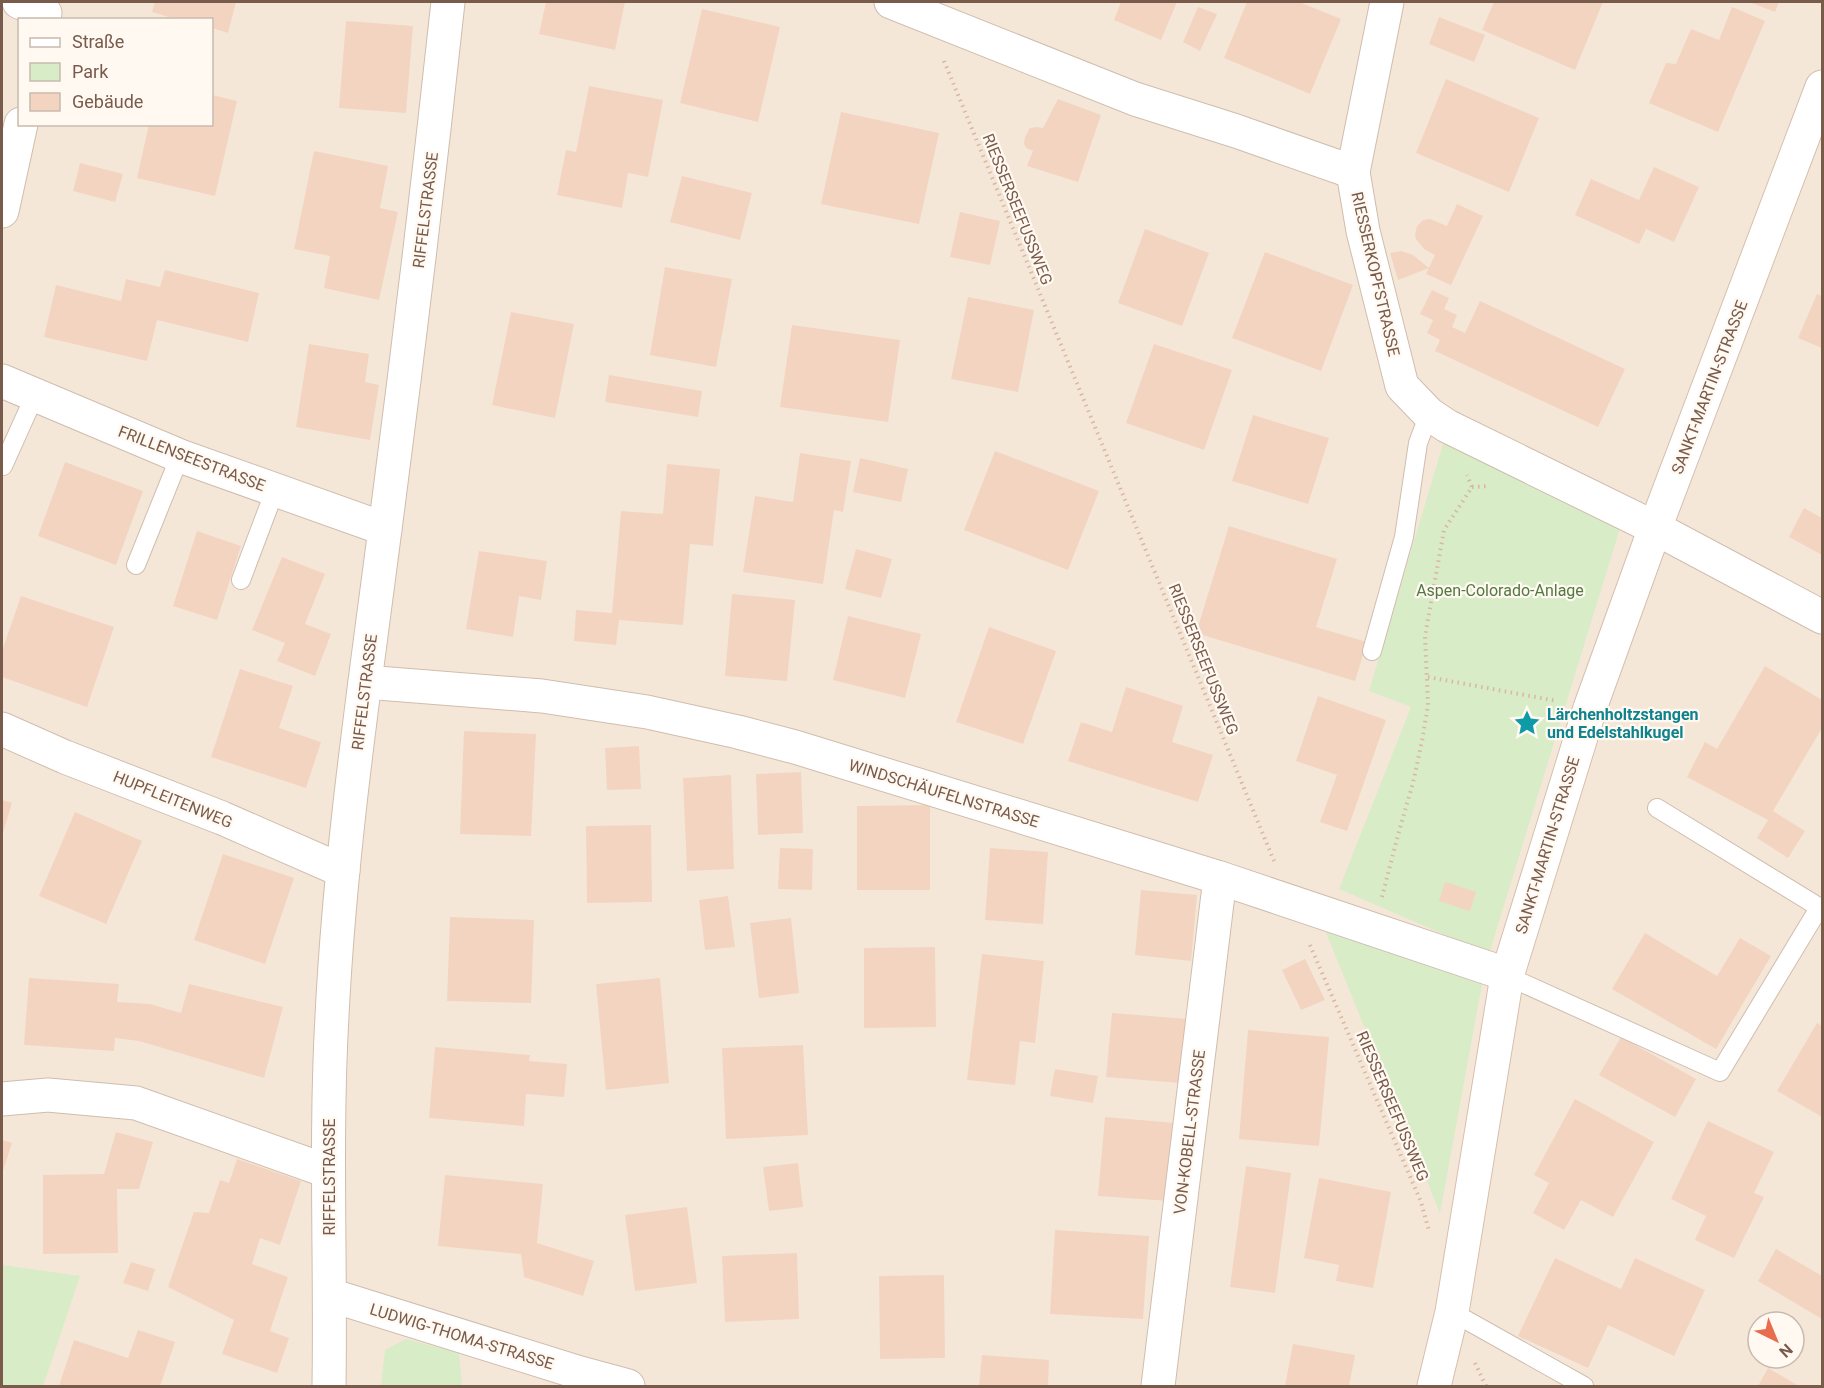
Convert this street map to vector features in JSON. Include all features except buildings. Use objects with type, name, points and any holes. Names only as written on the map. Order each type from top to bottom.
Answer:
[{"type":"street","name":"RIFFELSTRASSE","points":[[328,1386],[330,1295],[327,1171],[332,1015],[343,872],[425,215],[448,2]]},
{"type":"street","name":"RIESSERKOPFSTRASSE","points":[[891,2],[1136,99],[1353,172],[1363,231],[1402,386],[1438,420],[1655,528],[1822,617]]},
{"type":"street","points":[[1353,172],[1388,2]]},
{"type":"street","name":"SANKT-MARTIN-STRASSE","points":[[1434,1386],[1452,1312],[1508,976],[1590,708],[1655,528],[1822,87]]},
{"type":"street","points":[[2,211],[21,126]]},
{"type":"street","name":"FRILLENSEESTRASSE","points":[[2,381],[180,456],[385,529]]},
{"type":"street","name":"WINDSCHÄUFELNSTRASSE","points":[[365,682],[542,696],[647,712],[727,730],[806,751],[1220,878],[1508,976]]},
{"type":"street","name":"HUPFLEITENWEG","points":[[2,729],[65,757],[222,818],[343,872]]},
{"type":"street","name":"VON-KOBELL-STRASSE","points":[[1158,1386],[1220,878]]},
{"type":"street","points":[[2,1099],[48,1095],[136,1103],[327,1171]]},
{"type":"street","name":"LUDWIG-THOMA-STRASSE","points":[[330,1295],[628,1386]]},
{"type":"lane","points":[[3,466],[35,395]]},
{"type":"lane","points":[[1372,651],[1404,537],[1418,443],[1438,420]]},
{"type":"lane","points":[[136,565],[180,456]]},
{"type":"lane","points":[[241,580],[275,490]]},
{"type":"lane","points":[[1508,976],[1720,1072],[1821,909],[1657,808]]},
{"type":"lane","points":[[1452,1312],[1584,1386]]},
{"type":"path","name":"RIESSERSEEFUSSWEG","points":[[926,16],[1291,901],[1421,1202],[1430,1233]]},
{"type":"path","points":[[1371,929],[1386,884],[1393,851],[1416,773],[1428,705],[1425,636],[1444,531],[1472,487],[1438,420]]},
{"type":"path","points":[[1428,677],[1590,708]]},
{"type":"shaded area","points":[[2,2],[1822,2],[1822,1386],[2,1386]]},
{"type":"green space","name":"Aspen-Colorado-Anlage","points":[[1444,441],[1621,525],[1489,954],[1339,889],[1411,707],[1369,691]]},
{"type":"green space","points":[[1325,930],[1483,979],[1440,1213]]},
{"type":"green space","points":[[2,1265],[80,1276],[43,1386],[2,1386]]},
{"type":"green space","points":[[406,1339],[459,1353],[462,1386],[381,1386],[385,1350]]},
{"type":"place","name":"Lärchenholtzstangen und Edelstahlkugel","points":[[1527,723]]}]
